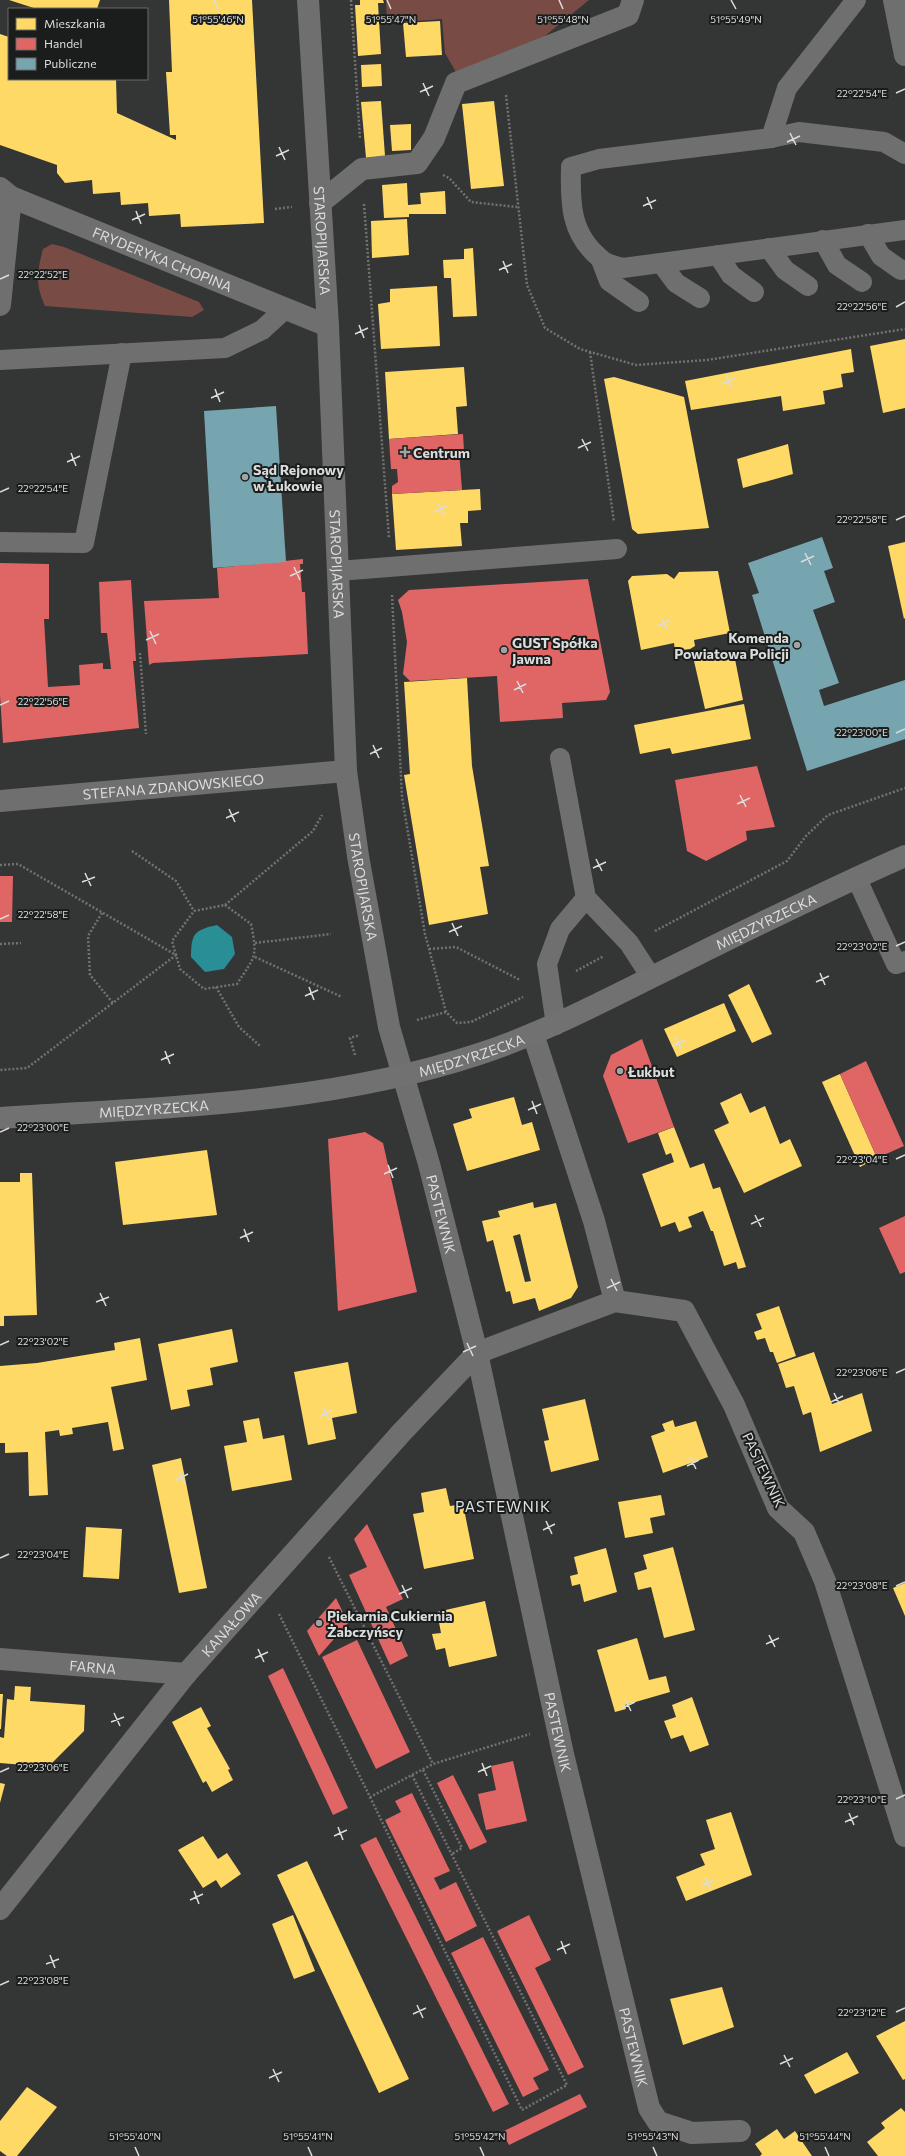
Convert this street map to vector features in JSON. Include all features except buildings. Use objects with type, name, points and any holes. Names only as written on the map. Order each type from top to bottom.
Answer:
[{"type":"main road","name":"MIĘDZYRZECKA","points":[[0,1118],[271,1098],[320,1092],[402,1076],[478,1054],[556,1025],[856,877],[905,856]]},
{"type":"street","name":"STAROPIJARSKA","points":[[308,0],[328,326],[346,771],[358,856],[389,1027],[402,1076]]},
{"type":"street","points":[[320,203],[362,169],[417,164],[434,138],[456,83],[628,15],[633,0]]},
{"type":"street","points":[[894,0],[905,55]]},
{"type":"street","points":[[0,305],[5,193]]},
{"type":"street","name":"FRYDERYKA CHOPINA","points":[[5,193],[328,326]]},
{"type":"street","name":"STEFANA ZDANOWSKIEGO","points":[[0,801],[346,771]]},
{"type":"street","points":[[533,1034],[594,1221],[615,1301]]},
{"type":"street","name":"PASTEWNIK","points":[[402,1076],[429,1164],[477,1353],[557,1726],[649,2108],[658,2122],[692,2133],[740,2131]]},
{"type":"street","name":"PASTEWNIK","points":[[477,1353],[615,1301],[684,1311],[734,1405],[778,1508],[804,1532],[825,1581],[905,1836]]},
{"type":"street","name":"KANAŁOWA","points":[[0,1909],[186,1674],[402,1432],[477,1353]]},
{"type":"street","name":"FARNA","points":[[0,1659],[186,1674]]},
{"type":"lane","points":[[771,138],[787,88],[856,0]]},
{"type":"lane","points":[[639,302],[610,281],[601,260],[580,236],[570,202],[571,167],[599,159],[771,138],[799,132],[884,142],[905,154]]},
{"type":"lane","points":[[601,260],[623,268],[905,230]]},
{"type":"lane","points":[[868,234],[880,256],[901,270]]},
{"type":"lane","points":[[822,240],[837,265],[862,282]]},
{"type":"lane","points":[[769,248],[785,270],[808,286]]},
{"type":"lane","points":[[718,255],[731,275],[754,292]]},
{"type":"lane","points":[[661,263],[676,283],[700,298]]},
{"type":"lane","points":[[0,360],[225,348],[262,330],[285,309]]},
{"type":"lane","points":[[0,542],[84,543],[122,353]]},
{"type":"lane","points":[[338,570],[617,549]]},
{"type":"lane","points":[[560,758],[586,898],[629,943],[651,977]]},
{"type":"lane","points":[[856,877],[896,964],[905,962]]},
{"type":"lane","points":[[556,1025],[542,988],[547,964],[560,929],[586,898]]},
{"type":"path","points":[[351,0],[390,567],[402,798],[425,934],[446,1012],[457,1022],[471,1022],[542,988],[787,861],[806,836],[828,815],[905,788]]},
{"type":"path","points":[[503,65],[517,207],[527,285],[545,328],[580,349],[636,365],[707,360],[905,329]]},
{"type":"path","points":[[417,164],[449,178],[471,202],[517,207]]},
{"type":"path","points":[[590,352],[617,549]]},
{"type":"path","points":[[140,653],[146,734]]},
{"type":"path","points":[[225,905],[251,924],[255,943],[255,957],[237,984],[204,989],[180,969],[172,941],[194,911],[225,905],[314,831],[322,816]]},
{"type":"path","points":[[132,851],[176,881],[194,911]]},
{"type":"path","points":[[0,866],[18,864],[176,955]]},
{"type":"path","points":[[102,913],[88,936],[90,975],[113,1003]]},
{"type":"path","points":[[255,943],[331,934]]},
{"type":"path","points":[[0,944],[21,943]]},
{"type":"path","points":[[429,950],[456,947],[520,980],[542,988]]},
{"type":"path","points":[[0,1070],[27,1068],[176,955]]},
{"type":"path","points":[[255,957],[342,997]]},
{"type":"path","points":[[216,987],[239,1027],[260,1046]]},
{"type":"path","points":[[328,1557],[433,1764]]},
{"type":"path","points":[[265,1585],[522,2110],[567,2085],[412,1775]]},
{"type":"path","points":[[370,1797],[433,1764],[557,1726]]},
{"type":"path","points":[[423,1770],[462,1848],[452,1854]]},
{"type":"shaded area","points":[[386,0],[589,0],[535,44],[457,74],[445,53],[442,19],[387,23]]},
{"type":"shaded area","points":[[52,244],[64,247],[199,302],[204,310],[192,317],[45,306],[38,284],[38,271],[43,249]]},
{"type":"water","points":[[217,925],[232,937],[235,954],[224,969],[205,972],[191,957],[193,938],[199,931]]},
{"type":"place","name":"Centrum","points":[[405,452]]},
{"type":"place","name":"Sąd Rejonowy w Łukowie","points":[[245,477]]},
{"type":"place","name":"Komenda Powiatowa Policji","points":[[797,645]]},
{"type":"place","name":"GUST Spółka Jawna","points":[[504,650]]},
{"type":"place","name":"Łukbut","points":[[620,1071]]},
{"type":"place","name":"Piekarnia Cukiernia Żabczyńscy","points":[[319,1623]]},
{"type":"district","name":"PASTEWNIK","points":[[503,1506]]}]
